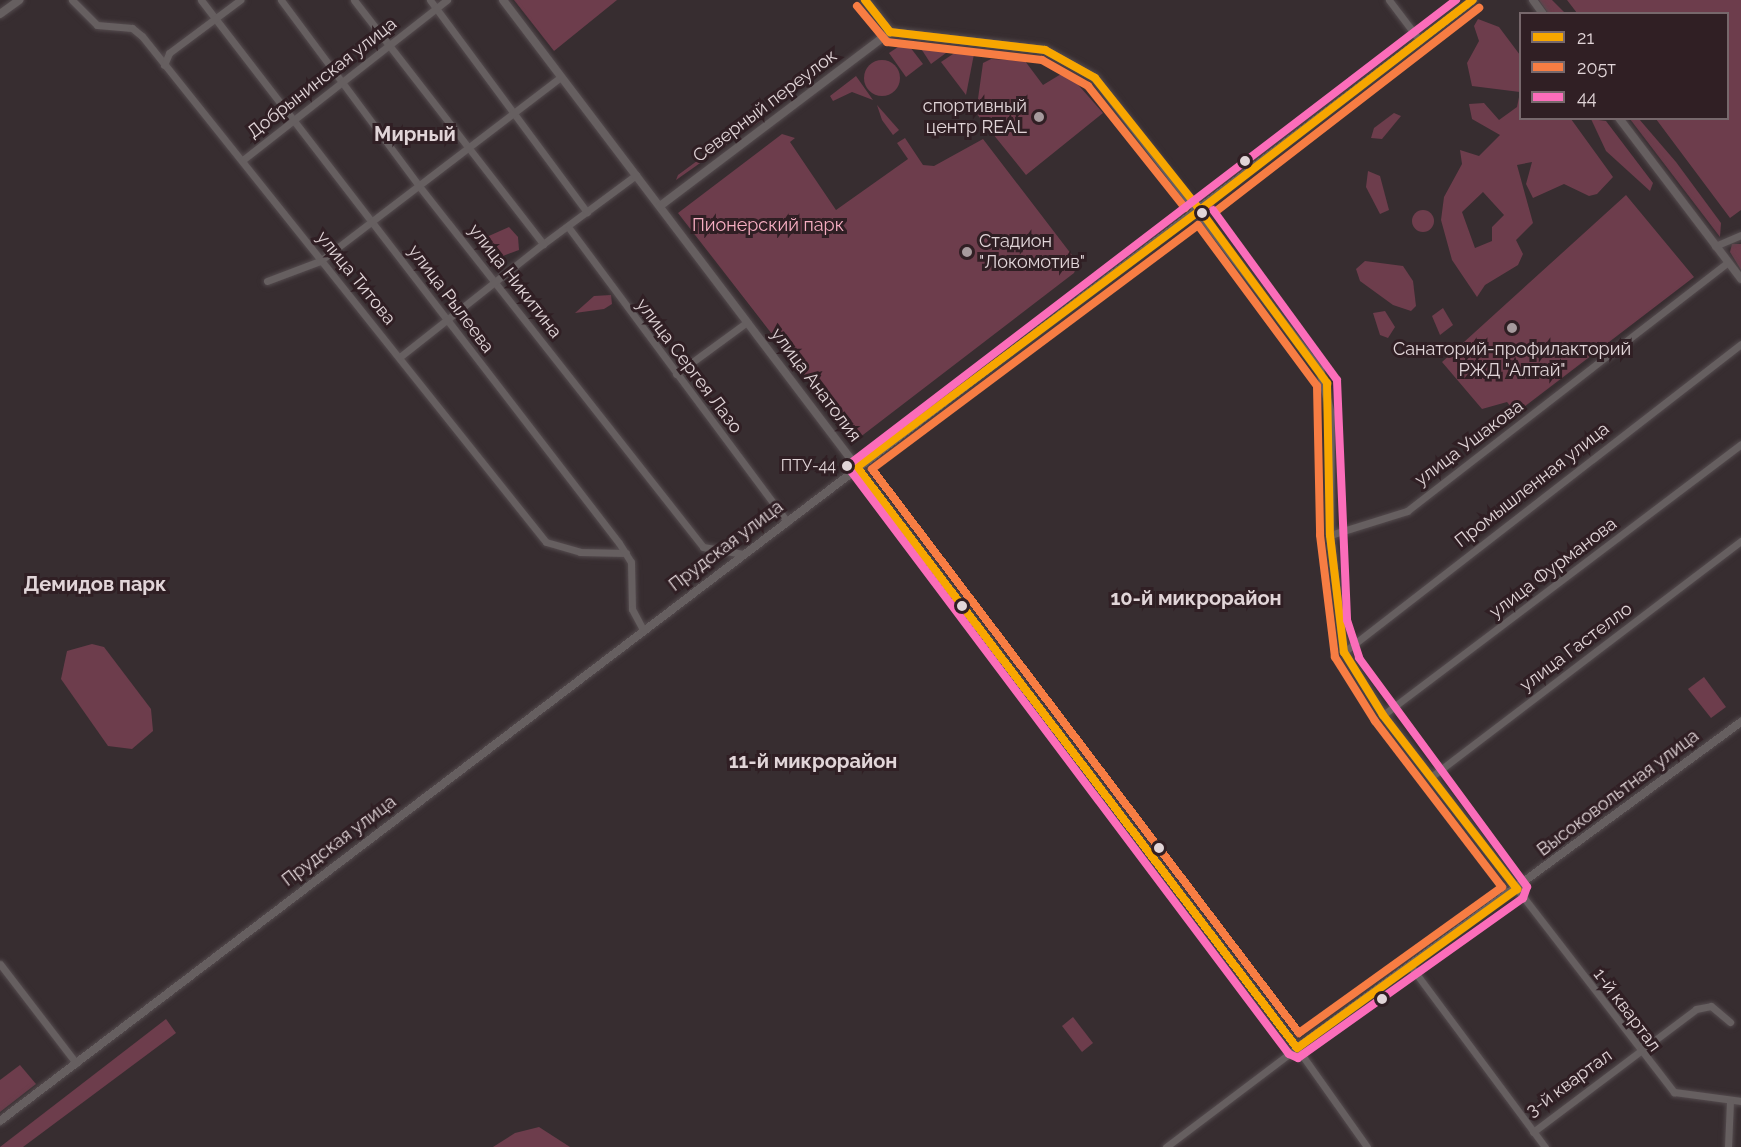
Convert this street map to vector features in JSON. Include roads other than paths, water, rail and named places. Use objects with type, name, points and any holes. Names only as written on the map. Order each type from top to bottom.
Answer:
[{"type":"street","points":[[0,14],[19,0]]},
{"type":"street","name":"улица Титова","points":[[72,0],[98,25],[132,28],[244,159],[320,261],[401,356],[546,542],[580,552],[626,553]]},
{"type":"street","name":"улица Рылеева","points":[[201,0],[374,222],[626,553],[631,562],[632,609],[643,630]]},
{"type":"street","points":[[164,65],[169,53],[217,21],[240,0]]},
{"type":"street","name":"улица Никитина","points":[[281,0],[419,186],[499,282],[703,547],[743,554]]},
{"type":"street","points":[[354,0],[543,244]]},
{"type":"street","points":[[430,0],[514,108],[587,212]]},
{"type":"street","name":"Добрынинская улица","points":[[244,159],[447,0]]},
{"type":"street","name":"улица Анатолия","points":[[503,0],[1297,1048]]},
{"type":"street","points":[[865,0],[890,32],[981,39],[1074,62],[1106,89],[1200,210],[1327,383],[1330,534],[1344,652],[1383,715],[1517,889]]},
{"type":"street","points":[[1389,0],[1420,41]]},
{"type":"street","name":"Прудская улица","points":[[0,1121],[1473,0]]},
{"type":"street","name":"Северный переулок","points":[[660,206],[890,32]]},
{"type":"street","points":[[267,281],[320,261],[374,222],[514,108],[561,77]]},
{"type":"street","points":[[1620,120],[1741,279]]},
{"type":"street","points":[[401,356],[446,318],[499,282],[543,244],[569,228],[636,176]]},
{"type":"street","name":"улица Сергея Лазо","points":[[569,228],[787,522]]},
{"type":"street","points":[[1715,246],[1741,235]]},
{"type":"street","name":"улица Ушакова","points":[[1330,534],[1407,511],[1728,262]]},
{"type":"street","points":[[676,374],[747,322]]},
{"type":"street","name":"Промышленная улица","points":[[1344,652],[1741,344]]},
{"type":"street","name":"улица Фурманова","points":[[1383,715],[1741,444]]},
{"type":"street","name":"улица Гастелло","points":[[1431,777],[1741,541]]},
{"type":"street","name":"Высоковольтная улица","points":[[1166,1147],[1297,1048],[1412,968],[1741,722]]},
{"type":"street","name":"1-й квартал","points":[[1517,889],[1637,1051],[1674,1092],[1741,1101]]},
{"type":"street","points":[[0,964],[76,1063]]},
{"type":"street","name":"3-й квартал","points":[[1412,968],[1533,1132],[1637,1051],[1696,1009],[1711,1006],[1730,1022]]},
{"type":"street","points":[[1297,1048],[1367,1147]]},
{"type":"street","points":[[1728,1147],[1730,1101]]},
{"type":"street","points":[[1533,1132],[1545,1147]]},
{"type":"place","name":"спортивный центр REAL","points":[[1039,117]]},
{"type":"place","name":"Стадион \"Локомотив\"","points":[[967,252]]},
{"type":"place","name":"Санаторий-профилакторий РЖД \"Алтай\"","points":[[1512,328]]},
{"type":"place","name":"ПТУ-44","points":[[847,466]]},
{"type":"district","name":"Мирный","points":[[415,134]]},
{"type":"district","name":"Демидов парк","points":[[95,584]]},
{"type":"district","name":"10-й микрорайон","points":[[1196,598]]},
{"type":"district","name":"11-й микрорайон","points":[[813,761]]},
{"type":"park label","name":"Пионерский парк","points":[[768,225]]}]
